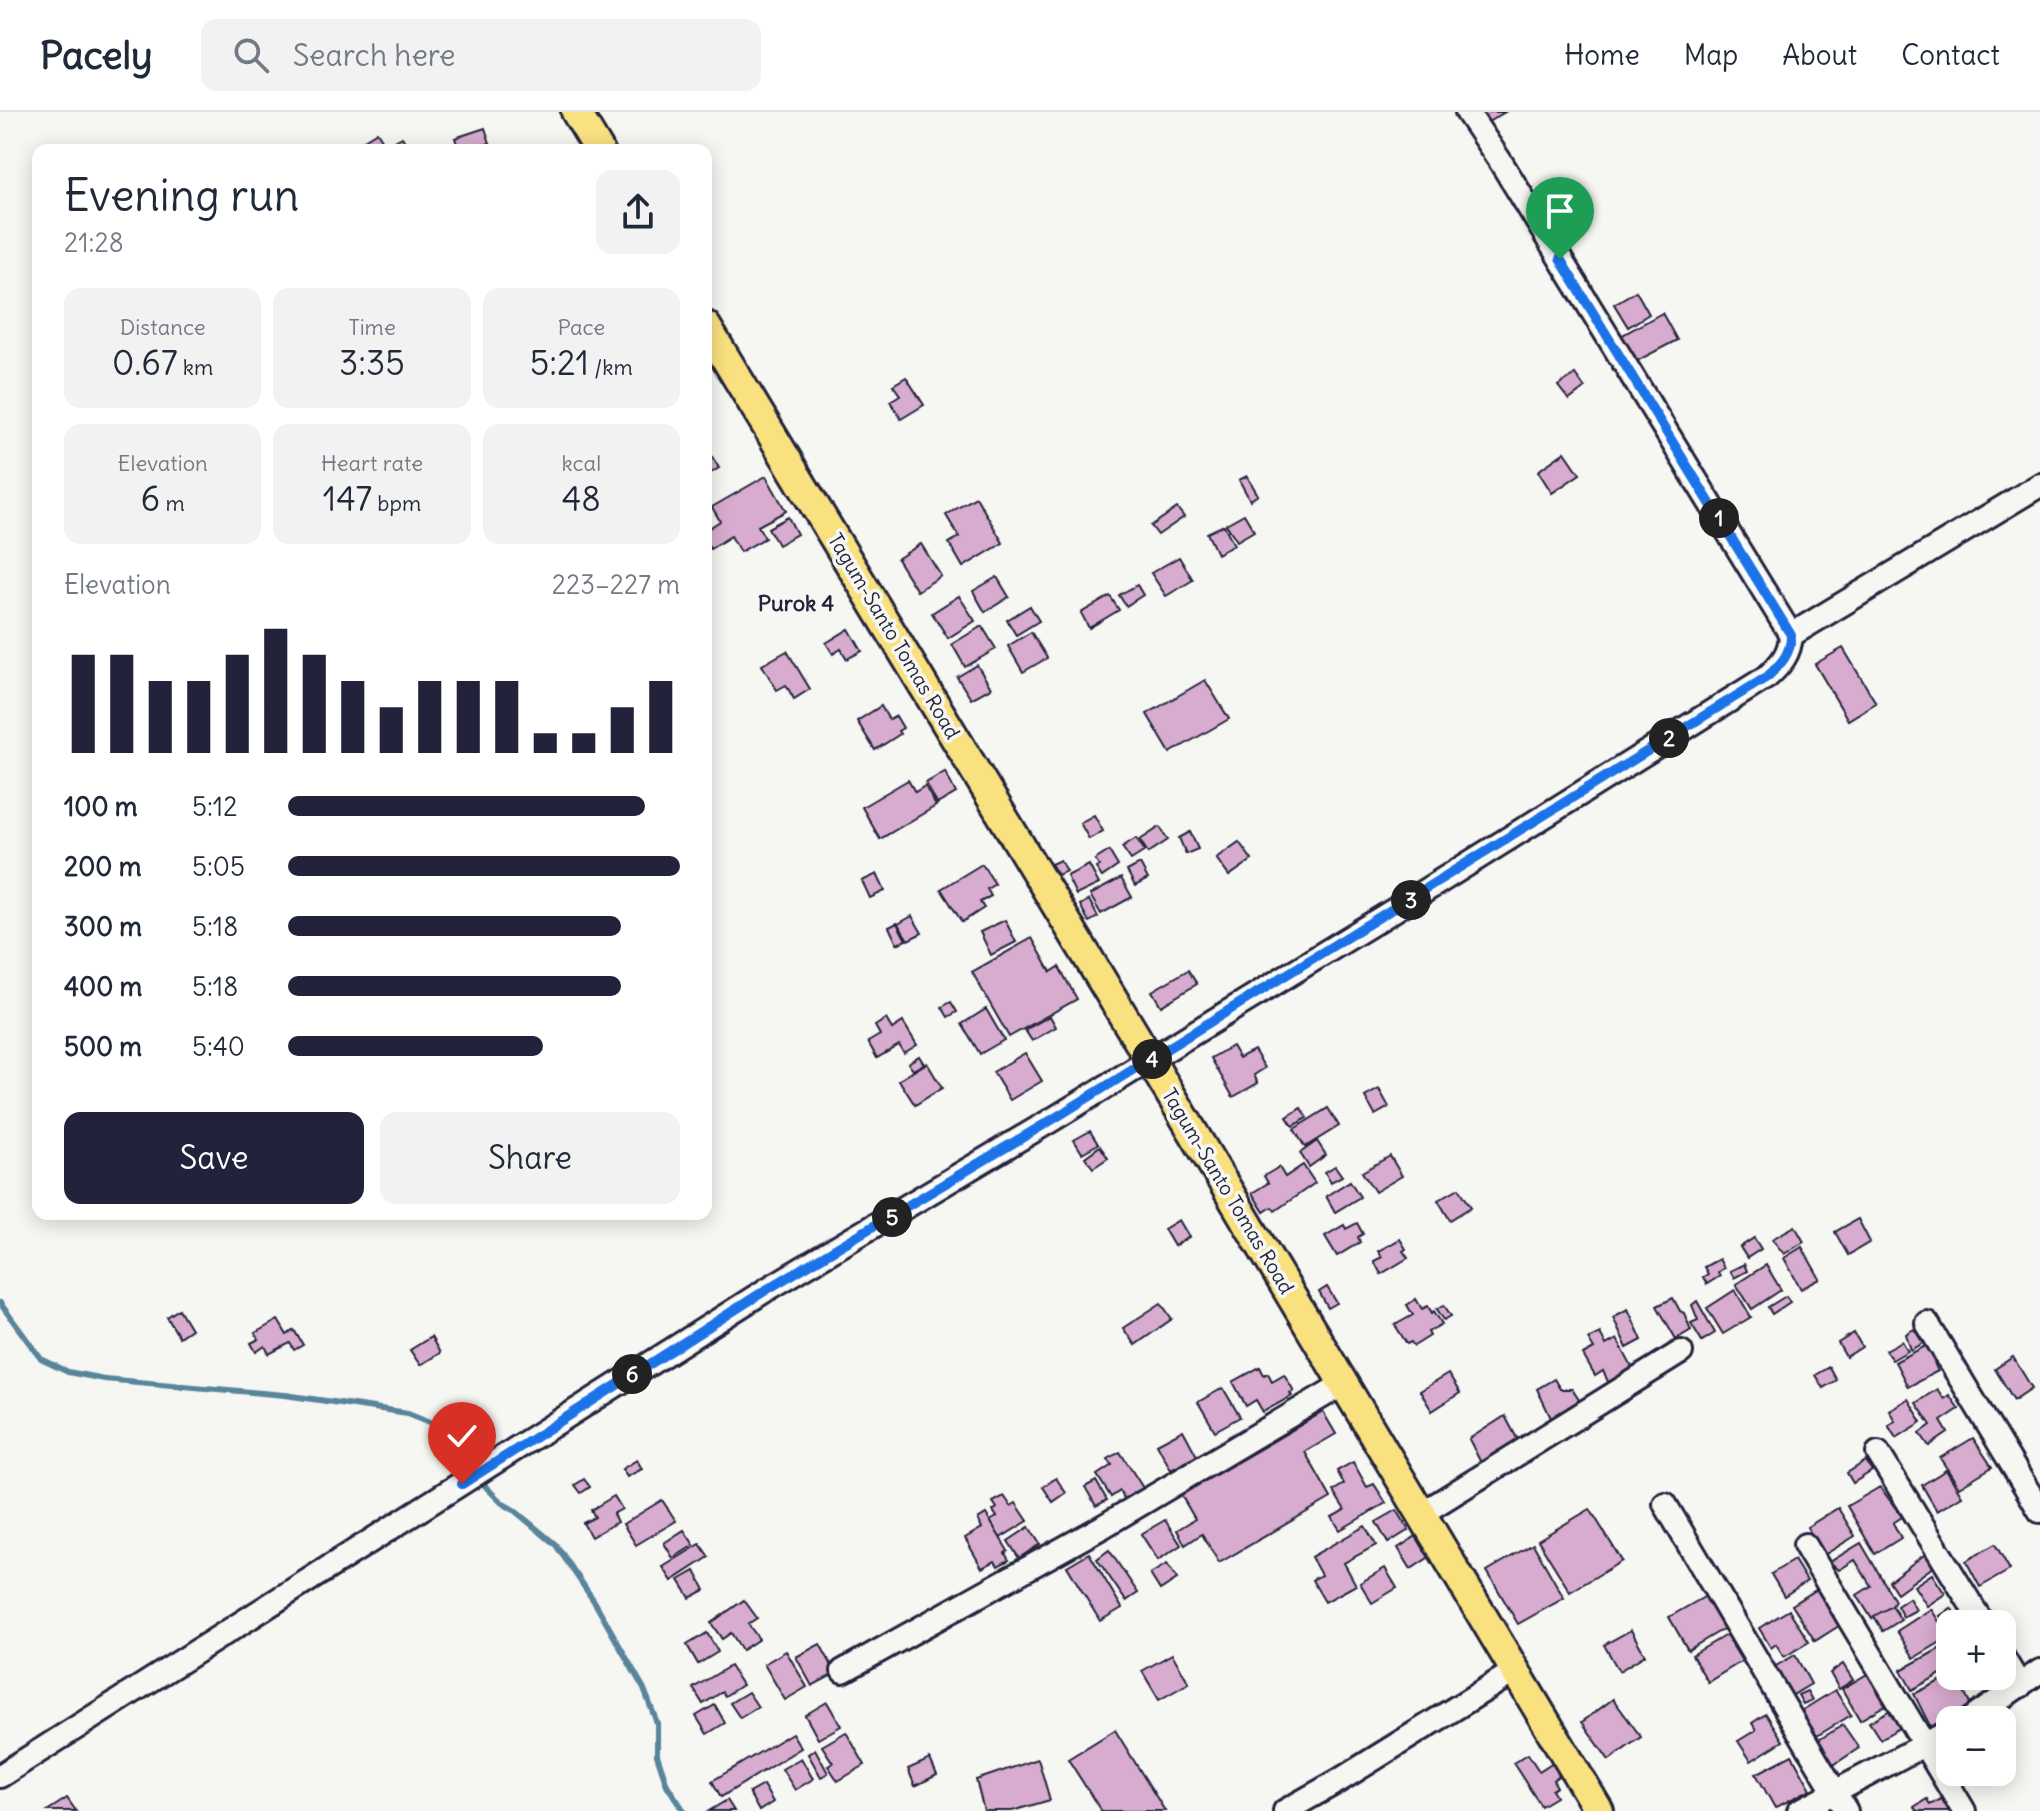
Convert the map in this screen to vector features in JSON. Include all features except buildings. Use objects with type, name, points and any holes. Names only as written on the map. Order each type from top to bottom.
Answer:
[{"type":"main road","points":[[576,112],[595,144]]},
{"type":"main road","name":"Tagum-Santo Tomas Road","points":[[712,336],[1599,1811]]},
{"type":"street","points":[[0,1776],[766,1290],[857,1239],[1150,1060],[1767,677],[1782,663],[1791,648],[1791,635],[1467,112]]},
{"type":"street","points":[[1791,635],[2040,485]]},
{"type":"street","points":[[1927,1323],[2040,1511]]},
{"type":"street","points":[[1421,1514],[1681,1352]]},
{"type":"street","points":[[843,1671],[1102,1527],[1343,1384]]},
{"type":"street","points":[[1878,1453],[1974,1610]]},
{"type":"street","points":[[1665,1504],[1840,1801]]},
{"type":"street","points":[[1805,1545],[1964,1811]]},
{"type":"street","points":[[1285,1811],[1515,1671]]},
{"type":"street","points":[[1991,1706],[2040,1671]]},
{"type":"street","points":[[2016,1679],[2020,1686]]},
{"type":"street","points":[[1799,1811],[1840,1801],[1936,1738]]},
{"type":"waterway","points":[[0,1303],[41,1359],[68,1372],[104,1379],[285,1395],[408,1413],[440,1426],[463,1450],[486,1487],[556,1545],[594,1601],[644,1689],[657,1723],[657,1755],[667,1785],[684,1811]]},
{"type":"district","name":"Purok 4","points":[[796,603]]},
{"type":"route","points":[[462,1484],[766,1290],[975,1168],[1383,917],[1767,677],[1782,663],[1791,648],[1791,635],[1560,259]]}]
